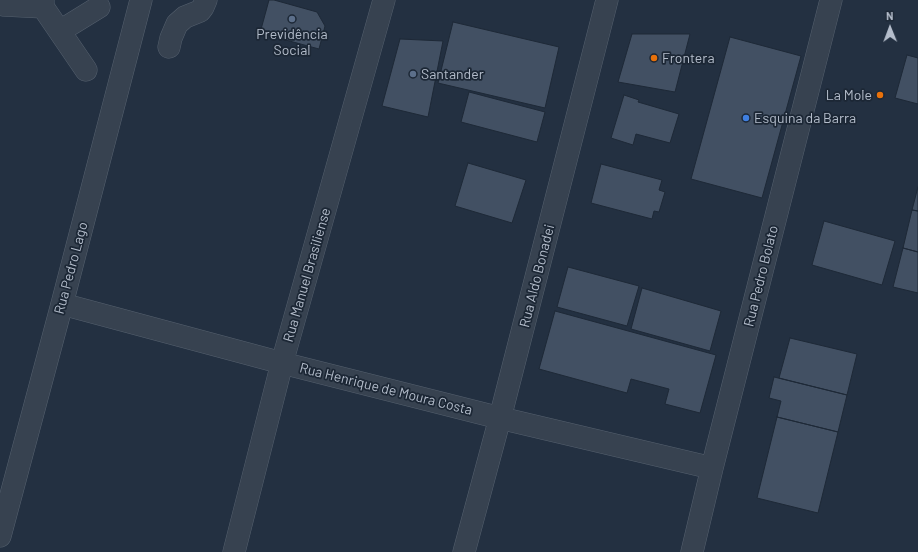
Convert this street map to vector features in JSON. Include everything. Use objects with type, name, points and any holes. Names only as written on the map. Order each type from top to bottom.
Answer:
[{"type":"street","name":"Rua Pedro Lago","points":[[0,536],[141,0]]},
{"type":"street","points":[[169,47],[177,24],[185,17],[200,11],[206,0]]},
{"type":"street","name":"Rua Manuel Brasiliense","points":[[234,552],[282,363],[384,0]]},
{"type":"street","name":"Rua Aldo Bonadei","points":[[464,552],[500,418],[607,0]]},
{"type":"street","name":"Rua Pedro Bolato","points":[[692,552],[831,0]]},
{"type":"street","points":[[2,5],[43,4],[86,70]]},
{"type":"street","points":[[60,31],[99,7]]},
{"type":"street","name":"Rua Henrique de Moura Costa","points":[[62,304],[282,363],[500,418],[712,468]]},
{"type":"building","name":"Previdência Social","points":[[269,0],[274,0],[317,12],[325,26],[319,49],[260,33]]},
{"type":"building","points":[[453,22],[559,47],[545,108],[438,83]]},
{"type":"building","name":"Frontera","points":[[632,34],[690,34],[675,92],[618,82]]},
{"type":"building","name":"Esquina da Barra","points":[[730,37],[801,56],[762,198],[691,179]]},
{"type":"building","name":"Santander","points":[[400,39],[443,41],[428,117],[382,106]]},
{"type":"building","points":[[907,55],[918,58],[918,104],[895,98]]},
{"type":"building","points":[[469,92],[545,112],[537,142],[461,122]]},
{"type":"building","points":[[624,95],[639,100],[638,102],[679,114],[670,143],[636,134],[633,145],[611,138]]},
{"type":"building","points":[[468,163],[526,180],[512,223],[455,206]]},
{"type":"building","points":[[601,164],[662,180],[659,190],[665,192],[659,212],[654,211],[652,219],[591,203]]},
{"type":"building","points":[[918,187],[918,211],[912,210]]},
{"type":"building","points":[[912,210],[918,211],[918,252],[903,248]]},
{"type":"building","points":[[824,221],[895,241],[882,285],[812,265]]},
{"type":"building","points":[[903,248],[918,252],[918,293],[893,287]]},
{"type":"building","points":[[568,267],[639,286],[627,326],[557,307]]},
{"type":"building","points":[[642,288],[721,311],[710,351],[631,329]]},
{"type":"building","points":[[555,311],[716,355],[700,413],[665,404],[669,389],[631,379],[627,393],[539,369]]},
{"type":"building","points":[[790,338],[857,354],[847,395],[779,378]]},
{"type":"building","points":[[774,377],[847,395],[838,432],[777,417],[781,401],[769,398]]},
{"type":"building","points":[[777,417],[838,432],[818,513],[757,498]]},
{"type":"place","name":"Previdência Social","points":[[292,19]]},
{"type":"place","name":"Frontera","points":[[654,58]]},
{"type":"place","name":"Santander","points":[[413,74]]},
{"type":"place","name":"La Mole","points":[[880,95]]},
{"type":"place","name":"Esquina da Barra","points":[[746,118]]}]
